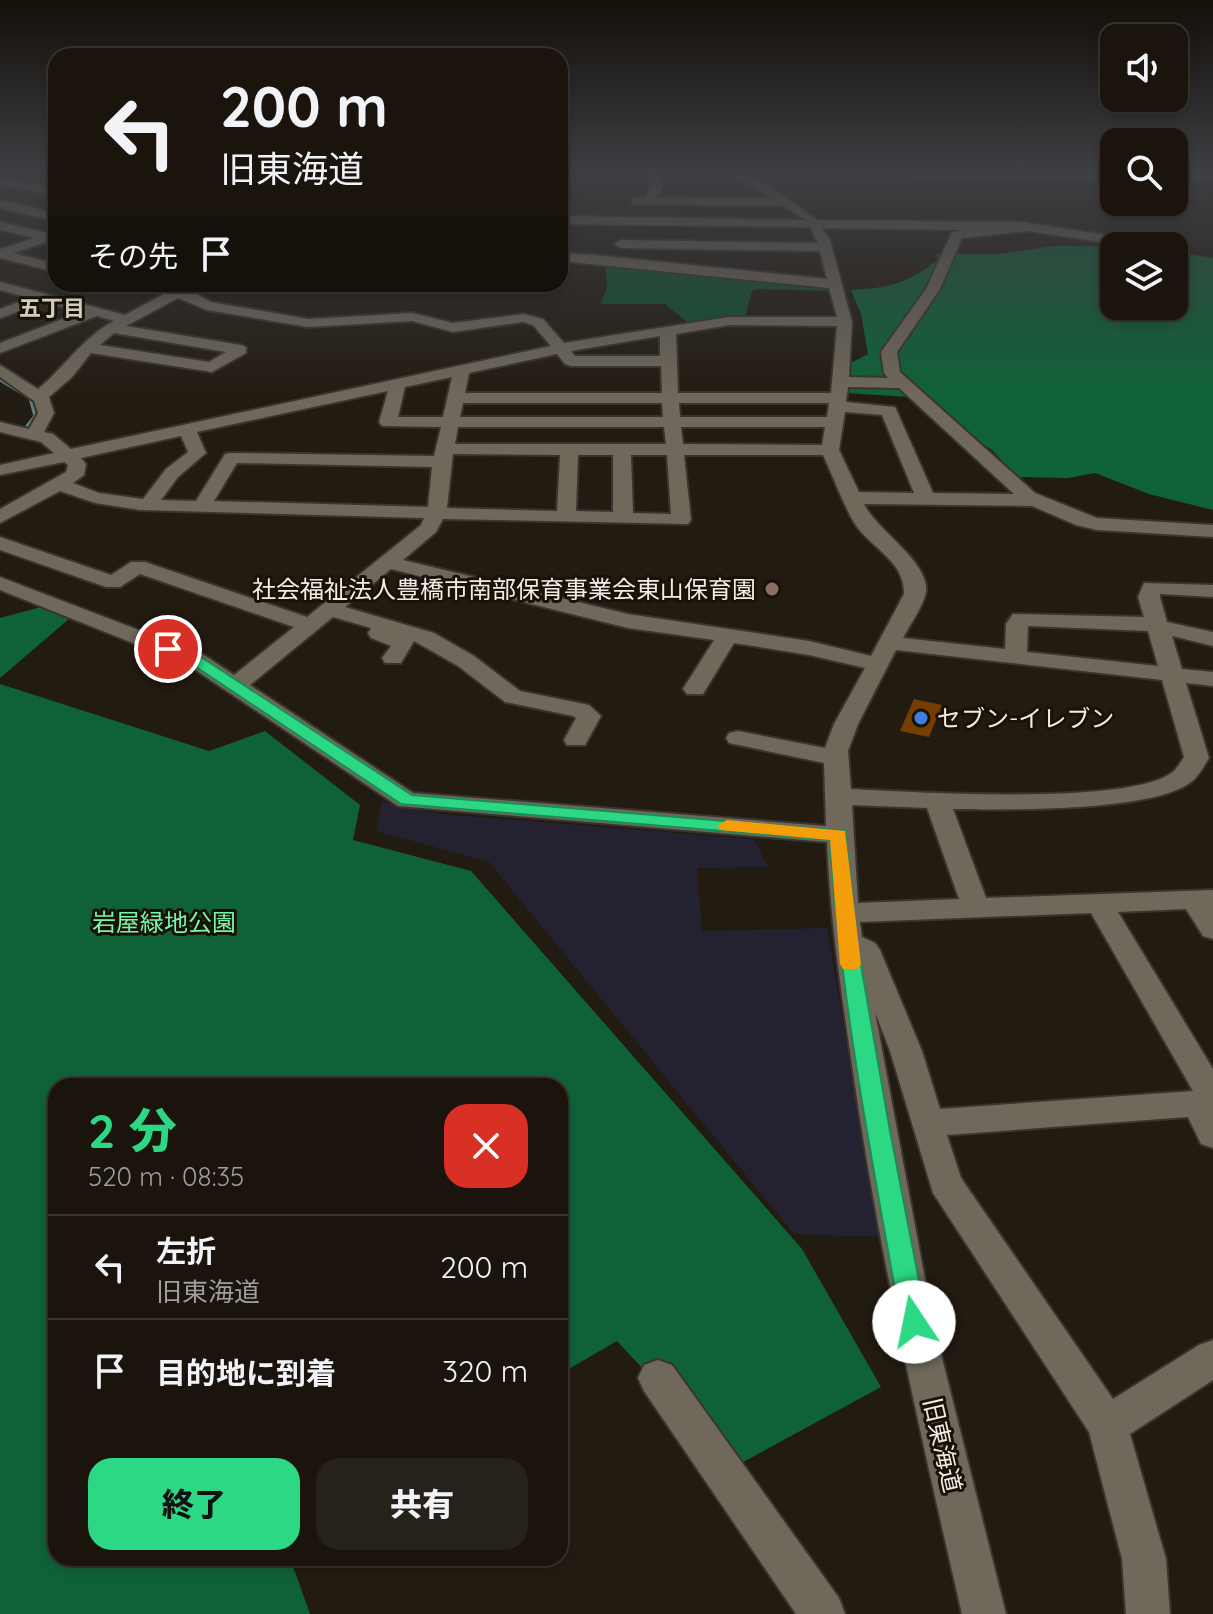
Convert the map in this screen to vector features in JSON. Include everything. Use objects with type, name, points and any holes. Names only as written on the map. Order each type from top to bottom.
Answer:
[{"type":"street","points":[[0,254],[24,246]]},
{"type":"street","points":[[620,262],[621,246]]},
{"type":"street","points":[[738,738],[836,758],[846,724],[915,594],[915,583],[904,562],[862,520],[830,450],[845,322],[826,247],[780,246]]},
{"type":"street","points":[[952,246],[933,289],[889,352],[892,373],[900,383],[1034,500],[1097,524],[1213,531]]},
{"type":"street","points":[[0,254],[48,266]]},
{"type":"street","points":[[568,258],[779,281],[835,284]]},
{"type":"street","points":[[0,286],[97,311],[118,323],[241,350],[212,367],[74,348],[28,337]]},
{"type":"street","points":[[39,397],[66,374],[74,348],[178,292],[207,306],[308,323],[412,317],[453,328],[523,318],[538,322],[571,361],[667,361]]},
{"type":"street","points":[[0,314],[44,298]]},
{"type":"street","points":[[0,348],[97,311]]},
{"type":"street","points":[[459,384],[559,349],[668,330],[729,321],[845,322]]},
{"type":"street","points":[[62,485],[79,494],[107,502],[152,505],[681,520],[677,449],[668,391],[668,330]]},
{"type":"street","points":[[0,370],[39,397],[46,413],[34,435]]},
{"type":"street","points":[[398,383],[388,422],[673,422],[837,399],[900,383]]},
{"type":"street","points":[[0,470],[398,383],[459,384],[837,399],[889,411],[926,499]]},
{"type":"street","points":[[235,686],[429,528],[437,511],[444,456],[459,384]]},
{"type":"street","points":[[0,390],[13,419],[34,435],[47,438],[77,464],[75,475],[62,485],[0,517]]},
{"type":"street","points":[[152,505],[152,497],[172,473],[197,453],[187,428]]},
{"type":"street","points":[[202,506],[231,458],[444,456],[569,449],[830,450]]},
{"type":"street","points":[[566,516],[569,449]]},
{"type":"street","points":[[622,449],[623,518]]},
{"type":"street","points":[[852,498],[1034,500]]},
{"type":"street","points":[[0,543],[113,583],[138,566],[320,616],[404,643],[393,658]]},
{"type":"street","points":[[387,562],[628,621],[809,648],[878,664]]},
{"type":"street","points":[[0,583],[196,660],[407,800],[839,835]]},
{"type":"street","points":[[838,796],[1077,800],[1147,792],[1172,783],[1205,759],[1170,674],[1149,597],[1151,587],[1213,591]]},
{"type":"street","points":[[320,616],[426,638],[473,653],[513,697],[581,710],[589,716],[576,740]]},
{"type":"street","points":[[1016,658],[1017,624],[1021,619],[1157,627],[1213,639]]},
{"type":"street","points":[[695,689],[728,636]]},
{"type":"street","points":[[889,643],[1213,679]]},
{"type":"street","name":"旧東海道","points":[[836,758],[845,928],[878,1131],[914,1322],[984,1614]]},
{"type":"street","points":[[937,800],[976,908]]},
{"type":"street","points":[[845,928],[976,908],[1203,899],[1213,929]]},
{"type":"street","points":[[1100,905],[1208,1101],[1213,1135]]},
{"type":"street","points":[[845,928],[865,950],[906,1051],[945,1183],[1080,1381],[1107,1426],[1144,1559],[1148,1614]]},
{"type":"street","points":[[927,1123],[1208,1101]]},
{"type":"street","points":[[1107,1426],[1213,1358]]},
{"type":"street","points":[[658,1378],[823,1614]]},
{"type":"shaded area","points":[[382,802],[441,814],[754,839],[768,867],[697,868],[702,931],[827,928],[880,1237],[794,1234],[489,862],[376,831]]},
{"type":"green space","points":[[1052,246],[1100,246],[1100,320],[1188,320],[1188,254],[1213,258],[1213,510],[1149,494],[1095,473],[1068,478],[1017,477],[992,450],[910,397],[846,393],[847,365],[868,354],[861,314],[851,290],[877,288],[907,279],[938,260],[936,254],[999,254]]},
{"type":"green space","points":[[605,262],[831,286],[831,291],[757,289],[752,291],[745,317],[723,316],[687,322],[665,304],[600,304],[607,288]]},
{"type":"green space","points":[[41,607],[70,618],[0,678],[0,618]]},
{"type":"green space","name":"岩屋緑地公園","points":[[0,684],[209,751],[265,731],[360,805],[353,840],[471,871],[802,1249],[881,1387],[734,1467],[617,1341],[568,1369],[568,1078],[48,1078],[48,1566],[293,1566],[310,1614],[0,1614]]},
{"type":"building","name":"セブン-イレブン","points":[[914,699],[942,705],[929,737],[900,731]]},
{"type":"waterway","points":[[0,380],[30,398],[35,416],[27,426]]},
{"type":"slow traffic","points":[[727,826],[839,835],[850,964]]},
{"type":"place","name":"社会福祉法人豊橋市南部保育事業会東山保育園","points":[[772,589]]},
{"type":"place","name":"セブン-イレブン","points":[[921,718]]},
{"type":"district","name":"五丁目","points":[[52,308]]},
{"type":"route","points":[[168,649],[196,660],[407,800],[839,835],[847,942],[914,1322]]}]
